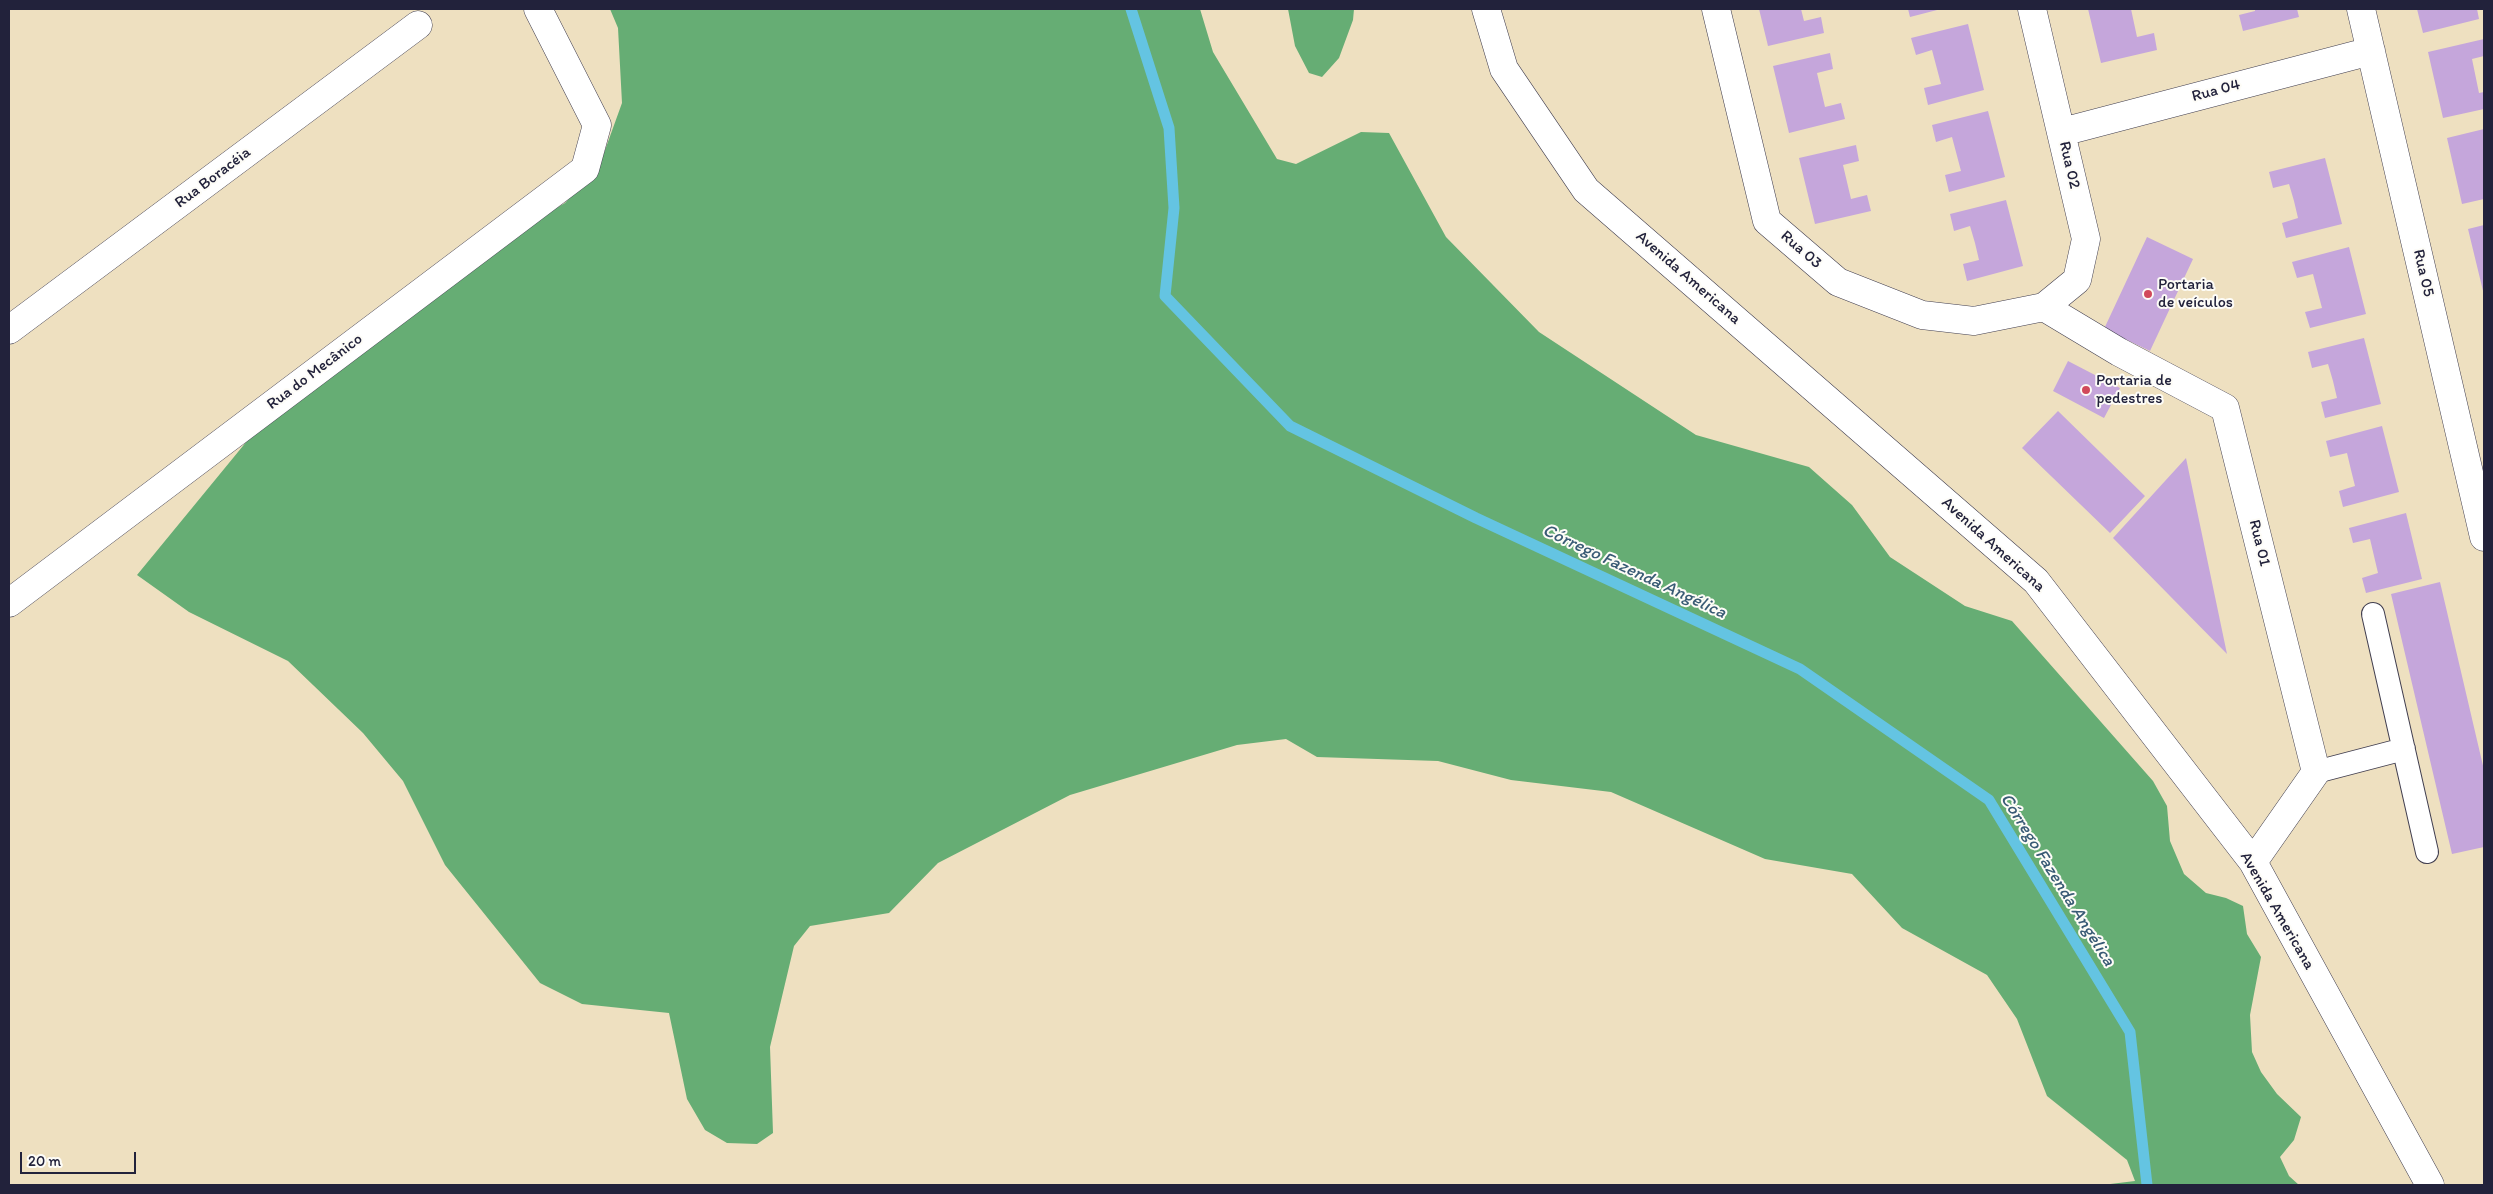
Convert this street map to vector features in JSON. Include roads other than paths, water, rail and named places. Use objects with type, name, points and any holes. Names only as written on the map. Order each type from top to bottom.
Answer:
[{"type":"street","name":"Rua do Mecânico","points":[[9,603],[584,169],[597,125],[538,9]]},
{"type":"street","name":"Avenida Americana","points":[[1486,9],[1504,69],[1586,190],[2036,581],[2253,862],[2430,1185]]},
{"type":"street","name":"Rua 03","points":[[1716,9],[1767,221],[1838,282],[1922,315],[1974,321],[2044,307]]},
{"type":"street","name":"Rua 02","points":[[2032,9],[2086,239],[2077,280],[2044,307]]},
{"type":"street","name":"Rua 05","points":[[2361,9],[2484,537]]},
{"type":"street","name":"Rua Boracéia","points":[[9,330],[418,25]]},
{"type":"street","name":"Rua 04","points":[[2062,132],[2371,51]]},
{"type":"street","name":"Rua 01","points":[[2044,307],[2119,352],[2225,408],[2316,772]]},
{"type":"street","points":[[2253,862],[2316,772]]},
{"type":"lane","points":[[2373,614],[2427,852]]},
{"type":"lane","points":[[2316,772],[2404,749]]},
{"type":"waterway","name":"Córrego Fazenda Angélica","points":[[1131,9],[1169,128],[1174,208],[1165,296],[1290,426],[1476,518],[1800,669],[1989,800],[2130,1032],[2147,1185]]},
{"type":"place","name":"Portaria de veículos","points":[[2148,294]]},
{"type":"place","name":"Portaria de pedestres","points":[[2086,390]]}]
